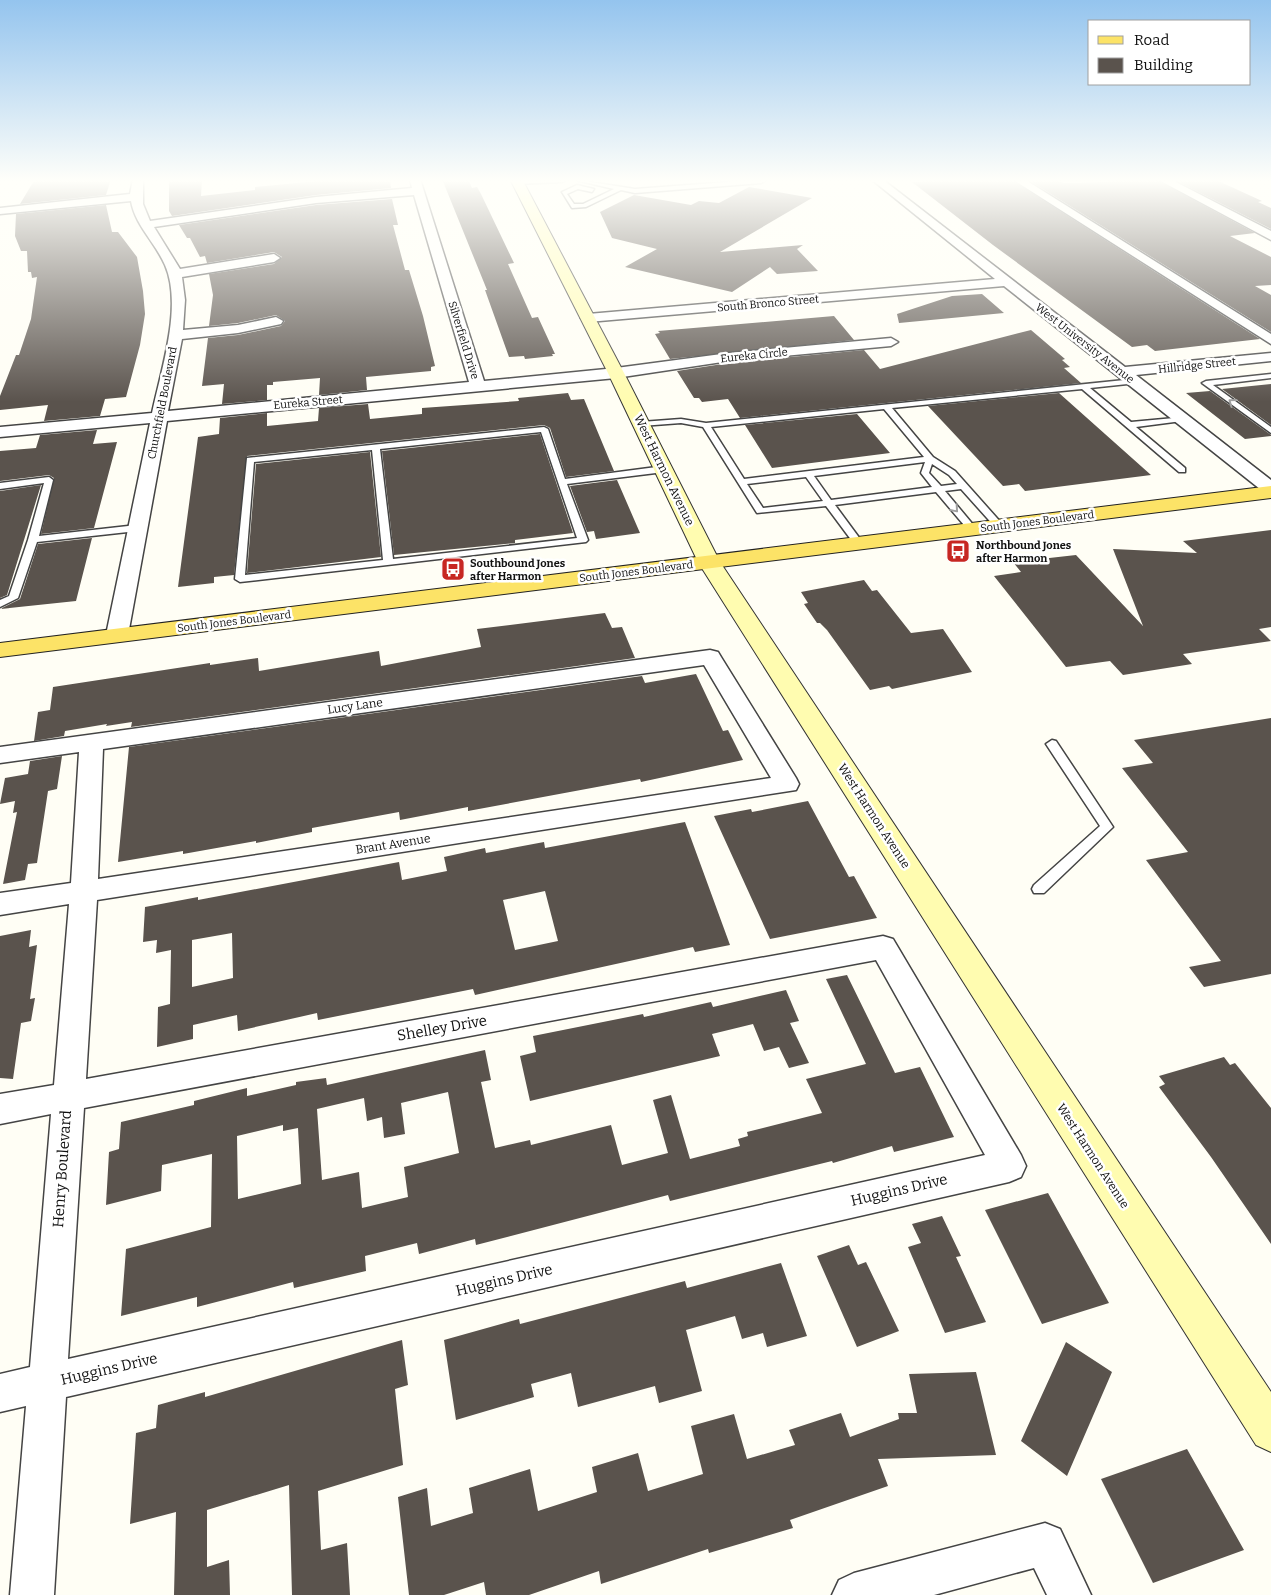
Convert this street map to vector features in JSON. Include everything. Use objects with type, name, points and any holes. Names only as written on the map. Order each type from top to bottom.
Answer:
[{"type":"main road","name":"West Harmon Avenue","points":[[555,253],[709,562],[1271,1430]]},
{"type":"main road","name":"South Jones Boulevard","points":[[0,650],[999,526],[1271,490]]},
{"type":"street","name":"Churchfield Boulevard","points":[[117,635],[175,335],[179,294],[172,264],[165,253]]},
{"type":"street","name":"Silverfield Drive","points":[[438,253],[478,386]]},
{"type":"street","name":"West University Avenue","points":[[971,253],[1271,490]]},
{"type":"street","points":[[1134,253],[1271,340]]},
{"type":"street","points":[[175,274],[274,258]]},
{"type":"street","name":"South Bronco Street","points":[[588,318],[1007,282]]},
{"type":"street","points":[[175,335],[238,329],[276,321]]},
{"type":"street","name":"Eureka Circle","points":[[616,373],[729,357],[892,342]]},
{"type":"street","name":"Hillridge Street","points":[[1128,377],[1271,357]]},
{"type":"street","name":"Eureka Street","points":[[0,432],[616,373]]},
{"type":"street","name":"Lucy Lane","points":[[0,756],[710,657],[786,784]]},
{"type":"street","name":"Henry Boulevard","points":[[32,1595],[46,1383],[84,891],[91,743]]},
{"type":"street","name":"Brant Avenue","points":[[0,904],[786,784]]},
{"type":"street","name":"Shelley Drive","points":[[0,1109],[883,947],[1008,1166]]},
{"type":"street","name":"Huggins Drive","points":[[0,1393],[1008,1166]]},
{"type":"street","points":[[854,1595],[1045,1544],[1070,1595]]},
{"type":"lane","points":[[1271,376],[1206,383],[1271,430]]},
{"type":"lane","points":[[641,424],[681,421],[706,425],[1083,386],[1128,377]]},
{"type":"lane","points":[[1083,386],[1182,470]]},
{"type":"lane","points":[[886,406],[930,459],[952,473],[999,526]]},
{"type":"lane","points":[[1129,425],[1182,419]]},
{"type":"lane","points":[[706,425],[760,511],[963,486]]},
{"type":"lane","points":[[544,429],[562,482],[583,540],[240,579],[250,460],[544,429]]},
{"type":"lane","points":[[376,447],[388,562]]},
{"type":"lane","points":[[742,482],[930,459]]},
{"type":"lane","points":[[930,459],[925,473],[972,529]]},
{"type":"lane","points":[[562,482],[664,470]]},
{"type":"lane","points":[[808,474],[858,543]]},
{"type":"lane","points":[[0,486],[49,480],[33,540],[13,598],[0,604]]},
{"type":"lane","points":[[33,540],[137,528]]},
{"type":"lane","points":[[1039,889],[1107,827],[1052,744]]},
{"type":"building","points":[[27,253],[134,253],[137,257],[145,314],[140,345],[126,397],[105,399],[100,416],[44,421],[48,405],[0,410],[0,396],[16,355],[19,355],[31,319],[37,277],[32,278],[31,272],[28,272]]},
{"type":"building","points":[[198,253],[265,253],[207,263],[205,256],[200,257]]},
{"type":"building","points":[[276,253],[401,253],[405,270],[409,270],[435,366],[431,367],[431,371],[366,377],[367,390],[319,395],[320,378],[273,382],[273,385],[267,385],[267,400],[222,404],[224,384],[202,386],[208,338],[238,335],[281,326],[285,321],[276,315],[238,323],[209,326],[213,295],[209,274],[274,264],[282,257]]},
{"type":"building","points":[[472,253],[509,253],[514,263],[508,264],[532,318],[538,317],[555,354],[552,354],[553,356],[525,359],[524,356],[509,357],[485,290],[487,290]]},
{"type":"building","points":[[649,253],[801,253],[818,271],[777,274],[770,267],[732,292],[625,267]]},
{"type":"building","points":[[1004,253],[1126,253],[1260,339],[1155,351],[1147,345],[1132,347]]},
{"type":"building","points":[[1146,253],[1264,253],[1271,257],[1271,285],[1255,286],[1271,295],[1271,332]]},
{"type":"building","points":[[982,294],[1004,313],[899,323],[897,314],[952,296]]},
{"type":"building","points":[[834,316],[854,340],[670,359],[655,334],[660,333],[658,331]]},
{"type":"building","points":[[1031,330],[1065,359],[1062,360],[1070,367],[1064,368],[1081,383],[740,418],[728,399],[702,402],[699,398],[694,398],[677,371],[729,363],[864,350],[880,369]]},
{"type":"building","points":[[1271,384],[1271,425],[1222,389]]},
{"type":"building","points":[[1210,391],[1271,436],[1245,439],[1186,393]]},
{"type":"building","points":[[568,393],[571,400],[584,399],[614,471],[566,477],[550,428],[544,425],[247,456],[234,575],[214,577],[214,583],[178,587],[198,437],[219,434],[220,418],[267,413],[267,426],[318,421],[319,408],[368,404],[370,419],[422,414],[422,408],[519,401],[518,398]]},
{"type":"building","points":[[1059,393],[1151,475],[1025,491],[1019,484],[1003,486],[928,406]]},
{"type":"building","points":[[857,414],[890,453],[772,468],[745,425]]},
{"type":"building","points":[[97,430],[93,444],[117,442],[94,528],[41,534],[54,478],[49,475],[0,481],[0,451],[36,448],[40,435]]},
{"type":"building","points":[[540,434],[573,533],[515,540],[515,543],[394,555],[382,451]]},
{"type":"building","points":[[370,452],[381,557],[247,573],[256,464]]},
{"type":"building","points":[[617,480],[640,533],[596,539],[594,531],[587,532],[570,486]]},
{"type":"building","points":[[41,485],[7,595],[0,598],[0,491]]},
{"type":"building","points":[[1271,530],[1271,627],[1259,629],[1271,641],[1183,654],[1192,664],[1123,675],[1110,661],[1066,667],[994,576],[1021,572],[1013,562],[1076,555],[1143,626],[1113,549],[1197,553],[1183,541]]},
{"type":"building","points":[[92,538],[76,601],[0,609],[20,599],[38,544]]},
{"type":"building","points":[[864,580],[872,591],[877,590],[911,633],[943,629],[972,672],[892,689],[889,686],[870,690],[827,630],[820,623],[817,623],[804,604],[808,603],[801,592]]},
{"type":"building","points":[[605,613],[612,628],[622,627],[635,658],[131,727],[132,722],[106,726],[107,724],[65,731],[64,736],[34,741],[38,712],[50,710],[53,687],[210,663],[210,665],[258,658],[259,671],[379,651],[381,666],[481,647],[477,629]]},
{"type":"building","points":[[696,674],[723,731],[728,730],[743,760],[641,782],[640,779],[468,811],[468,807],[400,820],[399,812],[312,828],[312,832],[256,843],[256,841],[183,854],[183,851],[118,862],[129,747],[642,676],[645,683]]},
{"type":"building","points":[[1271,718],[1271,974],[1204,987],[1189,967],[1221,961],[1146,860],[1188,852],[1122,768],[1153,763],[1134,740]]},
{"type":"building","points":[[62,756],[57,789],[48,791],[37,863],[28,864],[25,880],[3,884],[17,812],[13,813],[15,801],[0,804],[5,778],[28,774],[30,761]]},
{"type":"building","points":[[808,801],[849,877],[854,876],[877,918],[770,939],[714,816],[751,809],[752,812]]},
{"type":"building","points":[[685,822],[730,945],[695,952],[693,947],[475,995],[473,989],[318,1020],[317,1013],[238,1031],[237,1015],[193,1025],[193,1039],[157,1047],[158,1007],[170,1004],[171,950],[156,953],[157,940],[143,942],[145,907],[198,897],[198,900],[399,862],[402,880],[447,871],[444,857],[485,848],[486,853],[544,842],[545,848]],"holes":[[[545,891],[558,941],[515,950],[503,900]],[[232,933],[233,978],[192,987],[192,940]]]},
{"type":"building","points":[[31,930],[29,947],[37,945],[30,999],[35,998],[31,1021],[21,1023],[13,1079],[0,1078],[0,936]]},
{"type":"building","points":[[847,975],[895,1073],[920,1067],[954,1137],[894,1152],[892,1146],[833,1163],[832,1161],[670,1201],[668,1195],[476,1245],[475,1239],[419,1254],[417,1243],[365,1256],[366,1271],[294,1288],[293,1282],[197,1307],[197,1297],[121,1316],[126,1249],[211,1227],[212,1154],[162,1165],[161,1191],[106,1205],[109,1152],[119,1149],[121,1122],[194,1105],[194,1101],[247,1088],[247,1096],[296,1085],[296,1082],[326,1078],[327,1085],[485,1050],[491,1080],[481,1082],[495,1148],[530,1140],[531,1145],[611,1125],[622,1165],[668,1153],[653,1100],[671,1095],[690,1159],[740,1146],[738,1139],[748,1136],[747,1132],[822,1113],[806,1079],[866,1064],[826,979]],"holes":[[[448,1092],[459,1153],[404,1167],[408,1197],[362,1208],[359,1172],[322,1180],[317,1109],[364,1098],[367,1121],[382,1117],[384,1138],[405,1134],[401,1103]],[[283,1125],[283,1131],[298,1128],[301,1184],[238,1199],[237,1136]]]},
{"type":"building","points":[[786,990],[799,1021],[790,1023],[809,1063],[789,1068],[779,1047],[764,1051],[753,1024],[712,1034],[720,1056],[530,1101],[520,1056],[536,1052],[533,1036],[643,1014],[644,1017],[711,1002],[713,1007]]},
{"type":"building","points":[[1224,1057],[1230,1065],[1235,1063],[1271,1108],[1271,1244],[1211,1157],[1159,1087],[1165,1084],[1159,1076]]},
{"type":"building","points":[[1048,1193],[1109,1303],[1042,1324],[985,1210]]},
{"type":"building","points":[[942,1216],[961,1256],[956,1257],[986,1322],[945,1333],[908,1247],[921,1243],[912,1224]]},
{"type":"building","points":[[849,1245],[858,1265],[866,1262],[899,1331],[857,1347],[817,1256]]},
{"type":"building","points":[[781,1263],[807,1336],[767,1347],[763,1333],[742,1339],[735,1316],[686,1330],[702,1391],[659,1403],[655,1386],[578,1407],[571,1373],[531,1384],[534,1397],[456,1420],[444,1340],[519,1319],[520,1324],[685,1281],[687,1288]]},
{"type":"building","points":[[402,1340],[408,1385],[395,1389],[403,1465],[318,1491],[321,1550],[347,1543],[350,1595],[292,1595],[289,1485],[207,1510],[207,1567],[229,1560],[230,1595],[174,1595],[176,1512],[130,1524],[136,1433],[156,1428],[158,1405],[205,1392],[205,1397]]},
{"type":"building","points":[[1066,1342],[1112,1372],[1067,1476],[1021,1441]]},
{"type":"building","points":[[976,1372],[996,1455],[878,1459],[888,1486],[790,1520],[793,1528],[709,1553],[708,1549],[601,1584],[599,1571],[529,1595],[486,1595],[484,1582],[444,1595],[409,1595],[398,1497],[427,1488],[431,1526],[473,1513],[469,1488],[530,1469],[538,1511],[597,1492],[592,1467],[638,1453],[648,1491],[703,1474],[691,1426],[734,1414],[747,1459],[795,1445],[789,1430],[841,1413],[850,1437],[899,1419],[898,1413],[917,1413],[909,1374]]},
{"type":"building","points":[[1187,1449],[1244,1550],[1153,1583],[1101,1479]]},
{"type":"place","name":"Northbound Jones after Harmon","points":[[958,551]]},
{"type":"place","name":"Southbound Jones after Harmon","points":[[453,569]]}]
